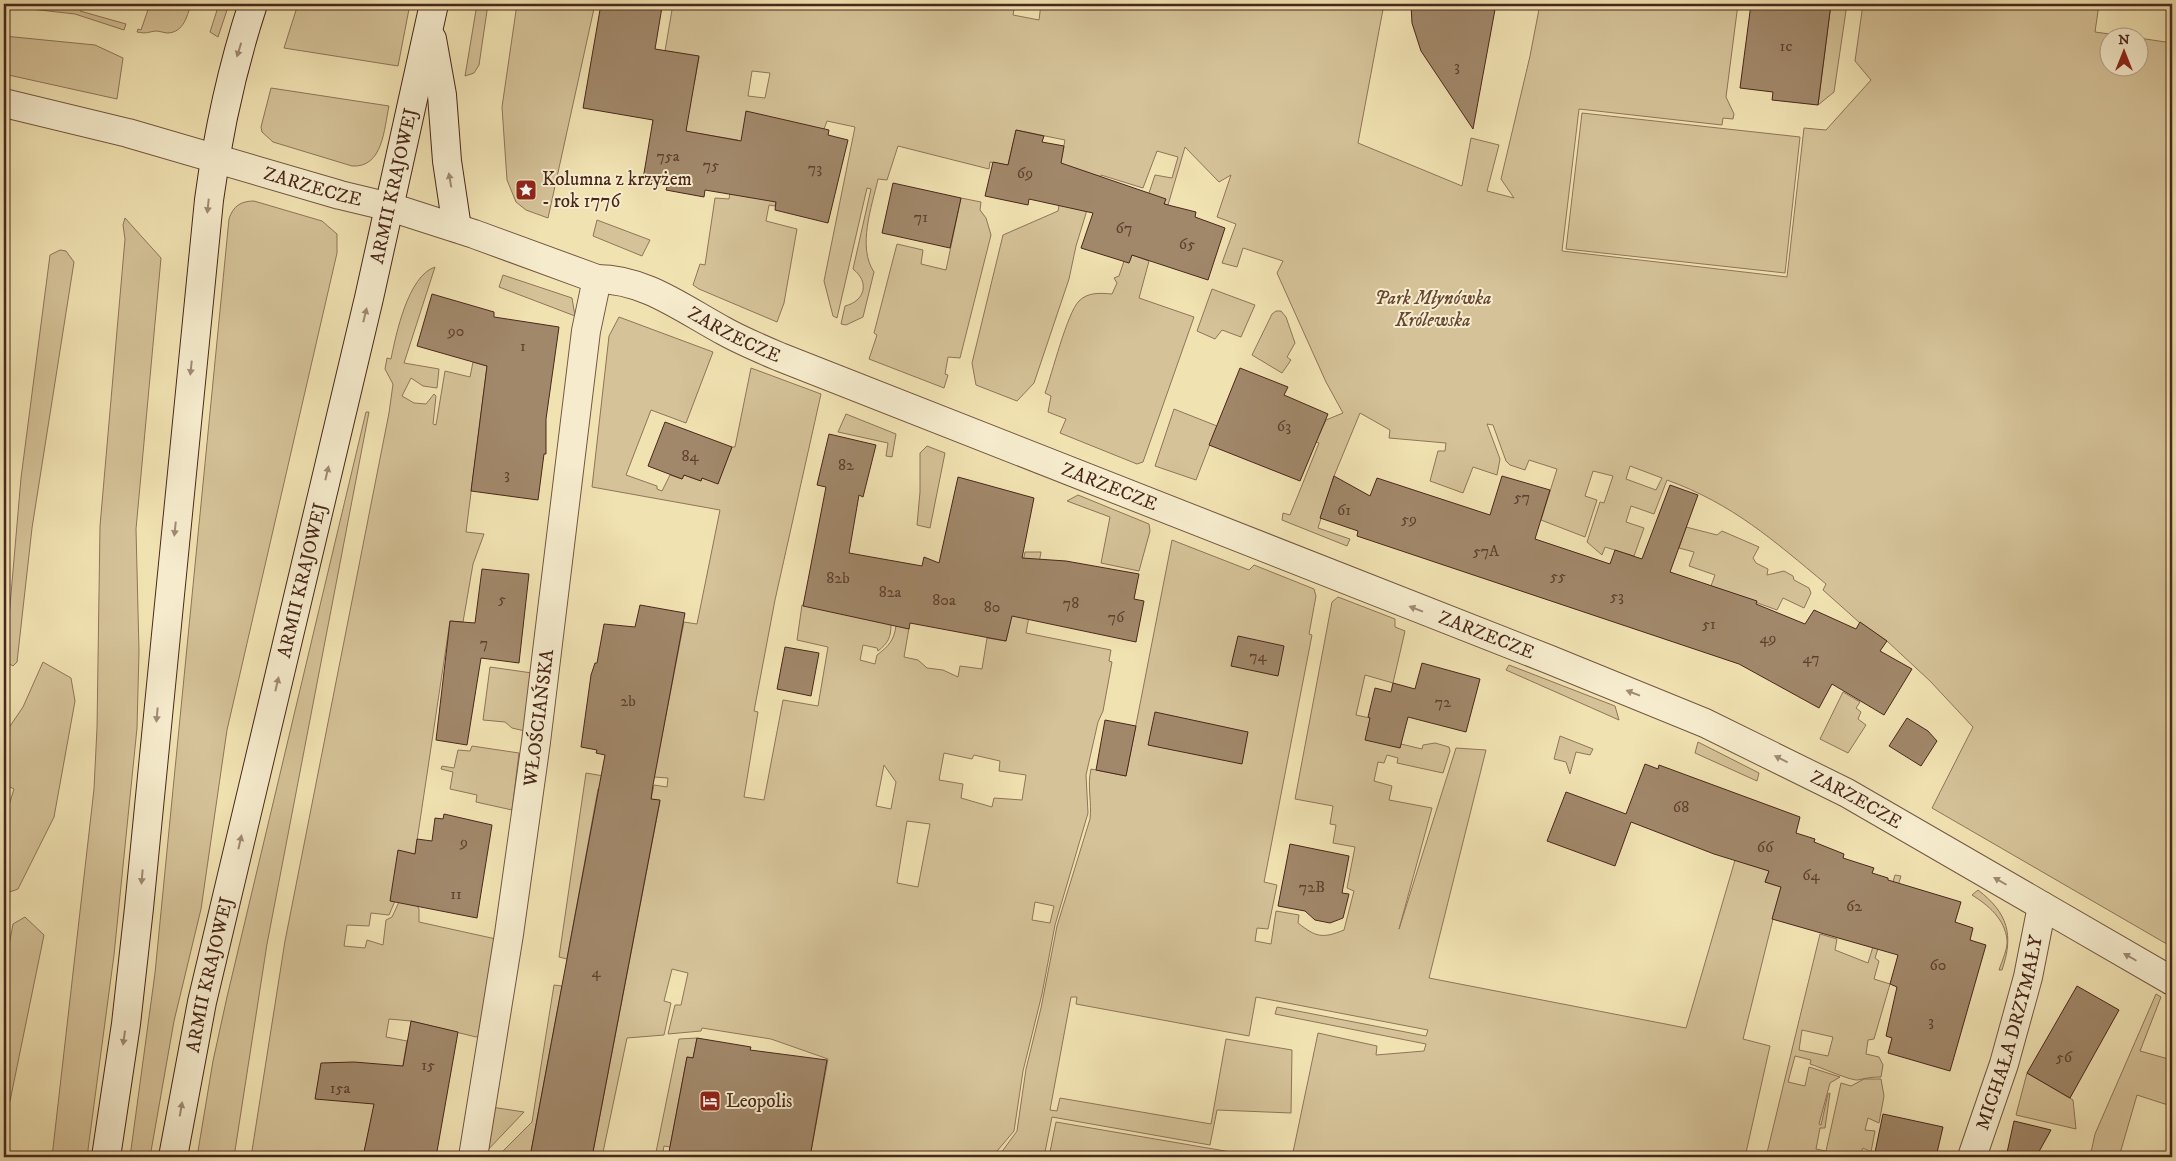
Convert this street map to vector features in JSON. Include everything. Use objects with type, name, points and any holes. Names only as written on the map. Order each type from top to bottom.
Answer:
[{"type":"street","points":[[106,1157],[126,1024],[139,908],[195,324],[215,158],[235,63],[253,4]]},
{"type":"street","points":[[432,14],[442,95],[447,162],[457,228]]},
{"type":"street","name":"ARMII KRAJOWEJ","points":[[173,1157],[202,1002],[390,207],[432,14]]},
{"type":"street","name":"ZARZECZE","points":[[4,103],[128,133],[340,195],[390,207],[457,228],[597,279],[614,279],[646,288],[724,332],[780,357],[1697,720],[1775,756],[1847,793],[2172,981]]},
{"type":"street","name":"WŁOŚCIAŃSKA","points":[[473,1157],[509,934],[536,742],[586,331],[597,279]]},
{"type":"street","name":"MICHAŁA DRZYMAŁY","points":[[1972,1157],[2004,1064],[2028,977],[2042,906]]},
{"type":"green space","points":[[4,4],[82,4],[80,11],[126,24],[124,30],[75,14],[4,6]]},
{"type":"green space","points":[[150,4],[191,4],[184,23],[178,30],[168,33],[156,31],[137,32],[138,29],[141,30]]},
{"type":"green space","points":[[219,4],[229,4],[218,37],[210,32]]},
{"type":"green space","points":[[298,4],[410,4],[398,66],[284,48]]},
{"type":"green space","points":[[477,4],[488,4],[479,65],[474,73],[465,76]]},
{"type":"green space","points":[[517,4],[595,4],[548,218],[526,210],[516,202],[507,180],[502,107]]},
{"type":"green space","name":"Park Młynówka Królewska","points":[[673,4],[1015,4],[1013,15],[1039,20],[1041,4],[1384,4],[1358,143],[1462,186],[1471,138],[1499,145],[1487,191],[1514,198],[1501,179],[1530,56],[1540,4],[1738,4],[1726,97],[1734,114],[1733,119],[1723,118],[1722,125],[1579,109],[1562,251],[1787,277],[1804,128],[1826,130],[1871,80],[1855,61],[1863,4],[2099,4],[2095,32],[2098,32],[2098,78],[2148,78],[2148,39],[2172,43],[2172,947],[1932,808],[1973,727],[1930,681],[1887,641],[1860,623],[1823,590],[1826,584],[1751,524],[1712,500],[1667,480],[1654,514],[1631,506],[1626,522],[1644,528],[1634,556],[1605,547],[1602,555],[1587,542],[1600,502],[1604,503],[1613,476],[1593,471],[1585,496],[1597,500],[1585,537],[1541,520],[1557,469],[1529,460],[1525,470],[1510,465],[1506,461],[1493,425],[1487,424],[1500,459],[1497,475],[1473,467],[1463,493],[1430,481],[1438,451],[1445,451],[1446,443],[1389,438],[1390,430],[1360,413],[1334,476],[1318,528],[1350,539],[1347,546],[1282,520],[1283,513],[1290,515],[1319,443],[1314,441],[1326,420],[1343,413],[1326,382],[1277,273],[1283,261],[1243,248],[1237,267],[1222,263],[1236,224],[1217,217],[1231,175],[1219,182],[1185,147],[1168,205],[1151,199],[1149,193],[1155,175],[1172,178],[1178,157],[1157,151],[1143,188],[1101,175],[1094,198],[1091,197],[1076,246],[1069,279],[1034,383],[1017,401],[976,385],[972,363],[1003,235],[1058,211],[1066,167],[1060,166],[1065,140],[1016,130],[1008,165],[990,162],[989,169],[898,146],[887,180],[878,179],[867,226],[867,251],[869,262],[874,272],[863,317],[846,325],[841,324],[845,306],[857,300],[863,290],[862,280],[853,269],[871,189],[867,188],[837,318],[833,316],[824,281],[855,127],[827,121],[824,129],[782,176],[775,206],[769,205],[766,221],[797,229],[784,303],[777,322],[699,289],[693,285],[700,264],[705,265],[715,198],[729,199],[738,140],[652,126],[660,78],[694,84],[699,57],[665,51]],"holes":[[[752,71],[770,73],[765,98],[748,96]],[[1630,466],[1662,478],[1656,490],[1626,479]]]},
{"type":"green space","points":[[1831,4],[1847,4],[1834,92],[1818,105]]},
{"type":"green space","points":[[4,36],[95,45],[123,58],[117,99],[4,74]]},
{"type":"green space","points":[[271,88],[389,106],[383,136],[376,154],[370,161],[362,165],[352,166],[273,142],[262,132],[261,127]]},
{"type":"green space","points":[[1582,113],[1800,137],[1785,273],[1566,249]]},
{"type":"green space","points":[[961,198],[981,202],[980,210],[986,218],[991,235],[960,358],[948,357],[945,374],[948,375],[944,388],[869,359],[877,335],[874,333],[897,244],[923,250],[921,264],[946,270]]},
{"type":"green space","points":[[254,201],[322,221],[337,234],[337,253],[227,730],[201,909],[174,1021],[150,1157],[130,1157],[155,973],[229,219],[238,205]]},
{"type":"green space","points":[[125,218],[161,258],[136,529],[139,651],[137,728],[114,955],[87,1157],[52,1157],[94,789],[97,728],[100,526],[125,239],[123,225]]},
{"type":"green space","points":[[597,220],[650,240],[642,256],[593,236]]},
{"type":"green space","points":[[60,250],[66,251],[74,262],[32,528],[17,662],[13,666],[7,662],[6,652],[21,478],[50,255]]},
{"type":"green space","points":[[1132,255],[1149,261],[1139,298],[1194,317],[1143,462],[1137,464],[1060,433],[1066,419],[1048,412],[1051,396],[1045,393],[1074,308],[1086,296],[1099,293],[1112,294],[1117,283],[1114,278],[1119,276],[1124,261],[1129,263]]},
{"type":"green space","points":[[435,267],[404,363],[439,369],[437,388],[423,386],[411,378],[402,396],[414,403],[426,404],[434,394],[436,396],[433,424],[436,425],[445,371],[470,377],[473,362],[487,366],[466,532],[484,534],[473,564],[463,622],[450,621],[415,854],[389,915],[371,913],[369,926],[347,925],[344,946],[365,948],[367,940],[383,945],[386,920],[392,917],[406,887],[419,909],[419,922],[496,939],[481,1035],[476,1037],[411,1021],[389,1019],[386,1037],[407,1041],[399,1089],[372,1116],[363,1157],[251,1157],[285,941],[389,413],[393,384],[385,369],[387,358],[391,359],[400,321],[411,293],[417,282]]},
{"type":"green space","points":[[503,275],[572,298],[575,316],[499,287]]},
{"type":"green space","points":[[1212,289],[1255,305],[1241,337],[1222,330],[1215,339],[1197,331]]},
{"type":"green space","points":[[1276,311],[1281,311],[1286,317],[1295,343],[1287,357],[1291,360],[1282,373],[1252,355],[1272,314]]},
{"type":"green space","points":[[619,317],[713,352],[686,423],[651,410],[626,475],[657,486],[657,489],[662,491],[670,475],[682,479],[684,475],[701,481],[702,478],[718,483],[732,447],[735,447],[751,368],[821,394],[775,600],[754,711],[758,712],[744,797],[764,800],[783,700],[818,706],[828,647],[797,640],[802,605],[891,624],[890,637],[884,645],[878,651],[877,648],[863,645],[860,660],[875,664],[877,655],[888,646],[892,639],[896,626],[909,628],[904,657],[918,660],[927,668],[943,670],[958,677],[960,666],[982,669],[987,638],[1006,641],[1025,552],[1041,552],[1026,633],[1111,650],[1109,661],[1112,662],[1103,711],[1098,722],[1086,775],[1088,813],[1055,925],[1042,994],[1023,1071],[1014,1131],[992,1157],[964,1155],[963,1157],[810,1157],[828,1059],[771,1039],[702,1028],[701,1031],[668,1034],[675,1005],[681,1005],[688,973],[672,969],[664,1001],[671,1003],[664,1035],[627,1038],[602,1157],[592,1157],[660,801],[651,799],[654,785],[667,787],[668,778],[654,777],[684,622],[697,624],[720,510],[592,487],[609,336]],"holes":[[[944,753],[972,759],[974,755],[1000,761],[999,771],[1026,775],[1022,800],[994,798],[992,807],[961,798],[963,784],[939,780]],[[884,765],[896,782],[891,809],[876,806]],[[907,821],[930,824],[918,887],[897,883]],[[1035,902],[1054,906],[1050,923],[1032,920]]]},
{"type":"green space","points":[[1174,409],[1217,426],[1196,480],[1155,466]]},
{"type":"green space","points":[[366,412],[369,412],[267,944],[234,1157],[197,1157],[213,1061],[227,997]]},
{"type":"green space","points":[[846,414],[896,434],[892,457],[886,456],[888,443],[838,432]]},
{"type":"green space","points":[[927,446],[945,453],[930,528],[917,525],[920,492],[920,453]]},
{"type":"green space","points":[[1078,495],[1149,524],[1150,531],[1139,571],[1101,563],[1110,517],[1067,501]]},
{"type":"green space","points":[[1686,527],[1717,535],[1722,531],[1759,547],[1753,558],[1756,563],[1768,569],[1767,575],[1784,571],[1793,576],[1794,580],[1809,588],[1811,593],[1804,608],[1783,598],[1777,610],[1711,586],[1715,575],[1689,566],[1694,552],[1679,548]]},
{"type":"green space","points":[[1172,540],[1249,570],[1254,565],[1314,589],[1316,596],[1309,634],[1312,635],[1264,882],[1277,885],[1268,929],[1257,928],[1255,941],[1271,944],[1276,911],[1299,915],[1298,923],[1315,934],[1330,935],[1344,930],[1354,891],[1347,888],[1355,847],[1333,843],[1336,825],[1330,824],[1333,806],[1295,799],[1332,602],[1338,597],[1395,619],[1395,627],[1405,631],[1393,683],[1365,675],[1356,715],[1370,718],[1400,748],[1401,744],[1422,749],[1423,745],[1435,743],[1449,747],[1450,751],[1443,773],[1397,763],[1398,758],[1387,755],[1384,763],[1378,762],[1374,781],[1392,786],[1389,800],[1432,808],[1399,929],[1456,748],[1486,750],[1429,978],[1686,1028],[1735,860],[1769,871],[1765,882],[1781,887],[1743,1039],[1770,1046],[1745,1157],[1292,1157],[1318,1033],[1377,1046],[1376,1055],[1424,1051],[1426,1044],[1275,1014],[1277,1007],[1426,1036],[1428,1030],[1256,997],[1249,1036],[1076,1004],[1077,997],[1071,997],[1050,1110],[1057,1111],[1060,1098],[1211,1124],[1226,1039],[1292,1050],[1291,1113],[1217,1110],[1210,1145],[1052,1117],[1044,1157],[998,1157],[1017,1131],[1026,1069],[1041,1008],[1057,926],[1090,819],[1089,782],[1091,769],[1126,776]]},
{"type":"green space","points":[[43,662],[71,678],[75,701],[54,817],[18,889],[4,894],[4,821],[14,789],[4,784],[4,735],[23,707]]},
{"type":"green space","points":[[1509,665],[1615,706],[1619,720],[1506,670]]},
{"type":"green space","points":[[490,667],[532,673],[525,731],[512,728],[505,722],[483,720]]},
{"type":"green space","points":[[1843,692],[1860,702],[1856,708],[1861,712],[1858,719],[1866,725],[1848,753],[1820,739]]},
{"type":"green space","points":[[1560,736],[1593,749],[1590,755],[1576,752],[1570,774],[1566,762],[1554,759]]},
{"type":"green space","points":[[1698,742],[1759,773],[1757,781],[1695,753]]},
{"type":"green space","points":[[472,746],[519,753],[512,810],[476,802],[477,795],[450,789],[453,772],[441,769],[442,766],[454,768],[458,750],[470,751]]},
{"type":"green space","points":[[586,773],[604,776],[604,790],[598,789],[567,959],[559,957]]},
{"type":"green space","points":[[1895,875],[1901,876],[1875,958],[1879,961],[1874,979],[1890,984],[1874,1039],[1868,1040],[1866,1054],[1879,1057],[1883,1065],[1881,1077],[1854,1080],[1810,1064],[1811,1060],[1795,1056],[1788,1082],[1805,1086],[1809,1067],[1840,1077],[1830,1083],[1819,1124],[1821,1125],[1828,1094],[1830,1093],[1825,1128],[1820,1128],[1816,1149],[1826,1151],[1841,1083],[1851,1086],[1864,1079],[1881,1079],[1884,1096],[1879,1123],[1868,1118],[1865,1130],[1875,1131],[1871,1152],[1863,1148],[1859,1157],[1766,1157],[1820,934],[1837,939],[1835,950],[1868,963]],"holes":[[[1802,1030],[1833,1037],[1828,1056],[1799,1050]]]},
{"type":"green space","points":[[1978,890],[1996,907],[2006,926],[2008,946],[2002,970],[1999,970],[2007,947],[2006,932],[1995,913],[1972,895]]},
{"type":"green space","points":[[25,917],[44,935],[10,1101],[4,1111],[4,960],[8,951],[13,924]]},
{"type":"green space","points":[[554,985],[562,986],[530,1157],[497,1157],[532,1122]]},
{"type":"green space","points":[[2156,994],[2161,997],[2140,1051],[2172,1060],[2171,1106],[2137,1095],[2119,1157],[2090,1157],[2095,1134]]},
{"type":"green space","points":[[697,1038],[693,1058],[687,1057],[670,1147],[664,1146],[662,1157],[655,1157],[679,1039]]},
{"type":"green space","points":[[2027,1073],[2073,1100],[2076,1129],[2016,1115]]},
{"type":"green space","points":[[491,1107],[524,1112],[484,1154]]},
{"type":"green space","points":[[1056,1122],[1260,1157],[1049,1157]]},
{"type":"building","points":[[601,4],[643,4],[662,7],[655,49],[699,56],[686,131],[741,141],[746,111],[829,130],[828,135],[848,140],[828,223],[775,210],[776,202],[705,190],[704,197],[666,190],[668,184],[643,179],[653,120],[583,108]]},
{"type":"building","points":[[1411,4],[1496,4],[1473,129],[1421,51],[1412,23]]},
{"type":"building","points":[[1751,4],[1831,4],[1818,105],[1772,100],[1773,92],[1740,88]]},
{"type":"building","points":[[1016,130],[1044,136],[1042,142],[1064,146],[1061,163],[1166,199],[1164,204],[1196,212],[1195,217],[1225,228],[1208,280],[1132,255],[1129,263],[1081,248],[1093,213],[1029,199],[1028,205],[985,196],[993,162],[1008,165]]},
{"type":"building","points":[[893,183],[961,198],[950,248],[882,233]]},
{"type":"building","points":[[432,294],[494,312],[494,317],[559,327],[546,419],[546,454],[544,454],[538,500],[471,491],[487,366],[417,346]]},
{"type":"building","points":[[1240,368],[1288,387],[1284,395],[1328,414],[1300,481],[1209,445]]},
{"type":"building","points":[[665,422],[732,447],[718,484],[702,478],[701,481],[684,475],[682,479],[648,466]]},
{"type":"building","points":[[829,434],[876,445],[863,497],[859,495],[849,553],[922,566],[924,557],[939,563],[958,477],[1034,498],[1022,558],[1066,561],[1139,574],[1134,599],[1144,601],[1136,642],[1012,616],[1006,641],[910,623],[909,629],[803,606],[826,487],[817,485]]},
{"type":"building","points":[[1334,476],[1370,496],[1377,478],[1490,515],[1502,476],[1550,490],[1535,539],[1610,564],[1615,550],[1642,559],[1670,485],[1698,495],[1670,572],[1757,601],[1756,604],[1805,624],[1814,610],[1856,629],[1860,622],[1887,641],[1880,651],[1912,669],[1884,715],[1832,684],[1819,708],[1739,664],[1357,536],[1358,531],[1320,518]]},
{"type":"building","points":[[482,569],[529,574],[519,663],[481,658],[467,745],[436,740],[450,621],[475,623]]},
{"type":"building","points":[[640,605],[685,613],[651,799],[660,800],[592,1157],[530,1157],[605,755],[596,753],[597,750],[581,747],[591,675],[595,663],[597,663],[604,624],[635,627]]},
{"type":"building","points":[[1238,636],[1284,646],[1278,676],[1231,666]]},
{"type":"building","points":[[785,647],[819,653],[811,696],[777,689]]},
{"type":"building","points":[[1422,663],[1480,679],[1466,732],[1408,717],[1400,748],[1365,740],[1375,688],[1391,692],[1393,683],[1415,689]]},
{"type":"building","points":[[1155,712],[1248,732],[1242,764],[1148,745]]},
{"type":"building","points":[[1907,718],[1928,731],[1937,741],[1921,766],[1889,746]]},
{"type":"building","points":[[1105,720],[1136,726],[1126,776],[1096,770]]},
{"type":"building","points":[[1645,764],[1658,769],[1659,765],[1800,817],[1796,833],[1815,839],[1814,842],[1844,854],[1843,858],[1874,868],[1872,873],[1888,878],[1888,880],[1961,902],[1955,922],[1973,928],[1970,940],[1986,945],[1950,1071],[1888,1053],[1892,1038],[1886,1036],[1897,987],[1890,984],[1898,955],[1772,919],[1781,887],[1765,882],[1769,871],[1714,854],[1631,822],[1615,866],[1547,841],[1566,792],[1626,814]]},
{"type":"building","points":[[444,814],[492,825],[477,918],[390,901],[398,850],[415,854],[417,839],[432,841],[435,818],[443,819]]},
{"type":"building","points":[[1290,844],[1349,856],[1342,893],[1349,894],[1343,918],[1330,923],[1315,920],[1305,911],[1278,906]]},
{"type":"building","points":[[2077,986],[2119,1010],[2070,1098],[2027,1073]]},
{"type":"building","points":[[411,1021],[458,1032],[436,1157],[363,1157],[374,1104],[315,1099],[321,1063],[354,1062],[403,1066]]},
{"type":"building","points":[[697,1038],[751,1047],[750,1050],[827,1060],[810,1157],[668,1157],[687,1057],[693,1058]]},
{"type":"building","points":[[1883,1114],[1943,1127],[1936,1157],[1874,1157]]},
{"type":"building","points":[[2014,1121],[2051,1130],[2036,1157],[2006,1157]]},
{"type":"place","name":"Kolumna z krzyżem - rok 1776","points":[[526,190]]},
{"type":"place","name":"Leopolis","points":[[710,1101]]}]
